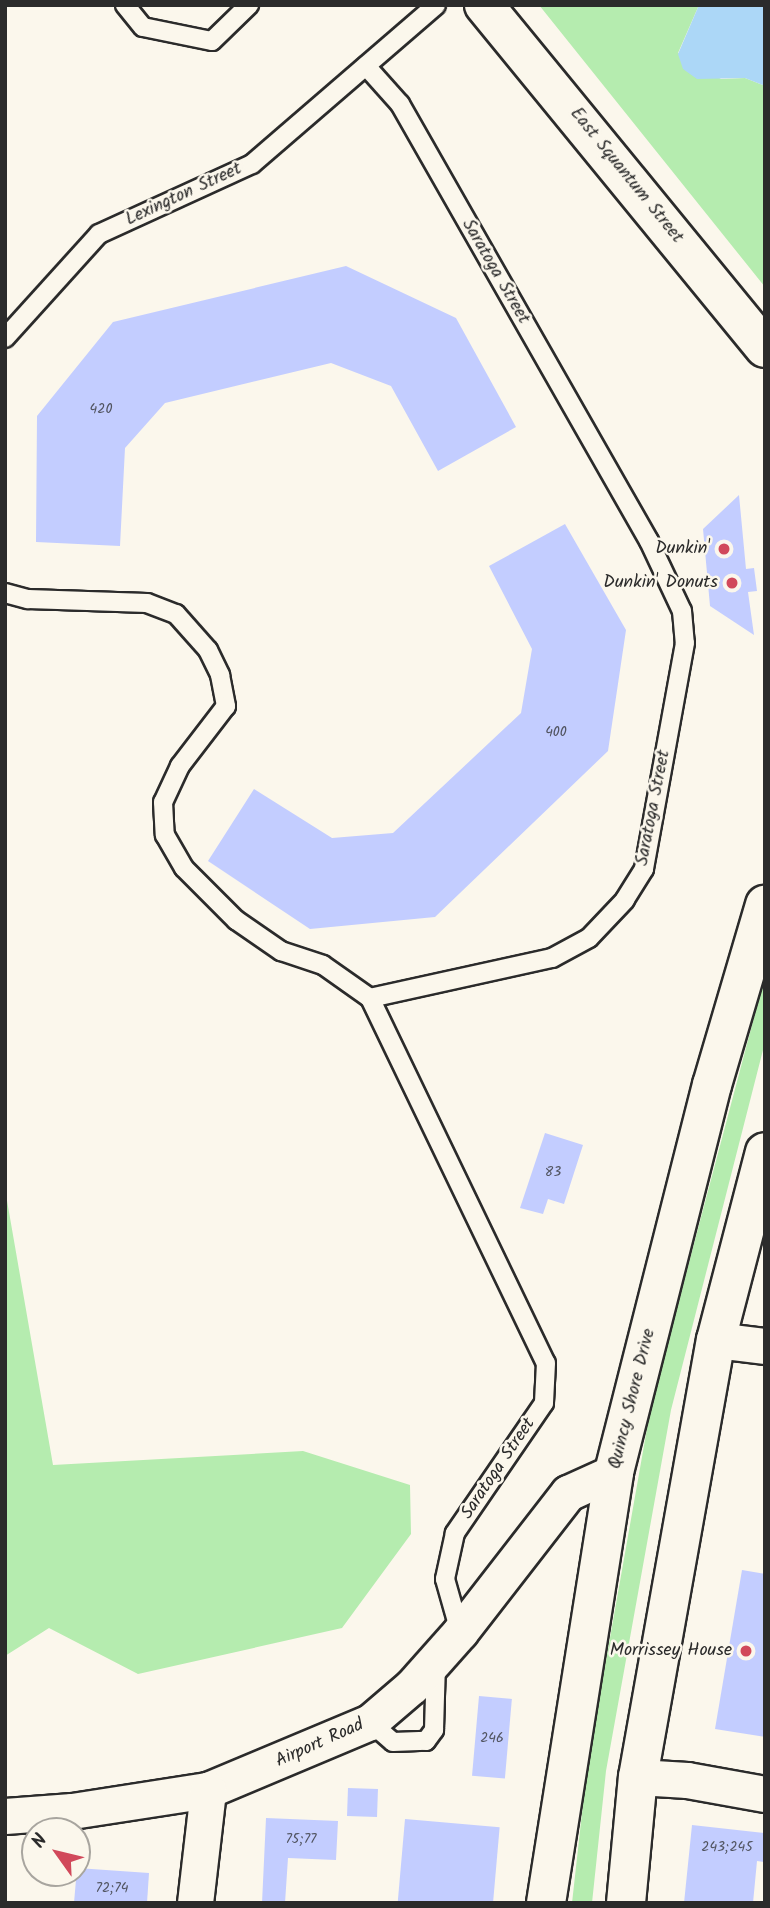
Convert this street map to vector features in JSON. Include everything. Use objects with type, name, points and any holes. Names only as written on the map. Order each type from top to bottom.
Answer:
[{"type":"main road","name":"East Squantum Street","points":[[484,5],[765,348]]},
{"type":"main road","name":"Quincy Shore Drive","points":[[547,1903],[614,1472],[712,1084],[765,905]]},
{"type":"main road","points":[[626,1903],[638,1777],[716,1340],[765,1152]]},
{"type":"street","points":[[716,1340],[765,1346]]},
{"type":"street","name":"Airport Road","points":[[5,1816],[208,1790],[370,1722],[436,1659],[460,1632],[568,1493],[614,1472]]},
{"type":"street","points":[[638,1777],[687,1780],[765,1794]]},
{"type":"street","points":[[195,1903],[208,1790]]},
{"type":"lane","points":[[125,5],[143,27],[212,41],[249,5]]},
{"type":"lane","name":"Lexington Street","points":[[5,338],[99,233],[252,164],[436,5]]},
{"type":"lane","name":"Saratoga Street","points":[[366,66],[400,104],[649,541],[682,611],[685,643],[644,869],[625,900],[589,938],[552,958],[370,998],[546,1363],[544,1403],[455,1532],[445,1579],[460,1632]]},
{"type":"lane","points":[[5,593],[28,599],[147,603],[176,614],[208,650],[220,675],[226,706],[180,766],[163,802],[165,835],[184,869],[236,920],[281,951],[323,965],[370,998]]},
{"type":"lane","points":[[370,1722],[393,1742],[426,1741],[434,1730],[436,1659]]},
{"type":"green space","points":[[539,5],[699,5],[678,53],[721,79],[745,78],[765,86],[765,287]]},
{"type":"green space","points":[[765,976],[765,1042],[671,1410],[606,1771],[592,1903],[572,1903],[587,1768],[651,1406]]},
{"type":"green space","points":[[5,1189],[53,1465],[303,1451],[410,1485],[411,1534],[342,1628],[138,1674],[49,1628],[5,1656]]},
{"type":"water","points":[[699,5],[765,5],[765,86],[745,78],[697,79],[683,69],[678,54]]},
{"type":"building","points":[[346,266],[456,318],[516,427],[438,471],[391,386],[331,363],[165,403],[125,448],[120,546],[36,542],[37,416],[113,322]]},
{"type":"building","name":"Dunkin'","points":[[739,495],[746,569],[754,568],[757,591],[748,592],[754,635],[710,606],[703,529]]},
{"type":"building","points":[[565,524],[626,630],[608,751],[435,917],[310,929],[208,861],[254,789],[332,838],[393,833],[521,713],[532,649],[489,566]]},
{"type":"building","points":[[545,1133],[583,1145],[564,1204],[548,1199],[543,1214],[520,1208]]},
{"type":"building","name":"Morrissey House","points":[[742,1570],[765,1574],[765,1737],[715,1729]]},
{"type":"building","points":[[479,1696],[512,1699],[505,1779],[472,1776]]},
{"type":"building","points":[[348,1788],[378,1789],[377,1817],[347,1816]]},
{"type":"building","points":[[266,1818],[338,1821],[336,1860],[288,1858],[285,1903],[262,1903]]},
{"type":"building","points":[[405,1819],[500,1827],[493,1903],[398,1903]]},
{"type":"building","points":[[692,1825],[765,1833],[765,1862],[757,1861],[753,1903],[684,1903]]},
{"type":"building","points":[[91,1869],[149,1873],[147,1903],[74,1903],[75,1887],[91,1887]]},
{"type":"place","name":"Dunkin'","points":[[724,549]]},
{"type":"place","name":"Dunkin' Donuts","points":[[732,583]]},
{"type":"place","name":"Morrissey House","points":[[746,1651]]}]
